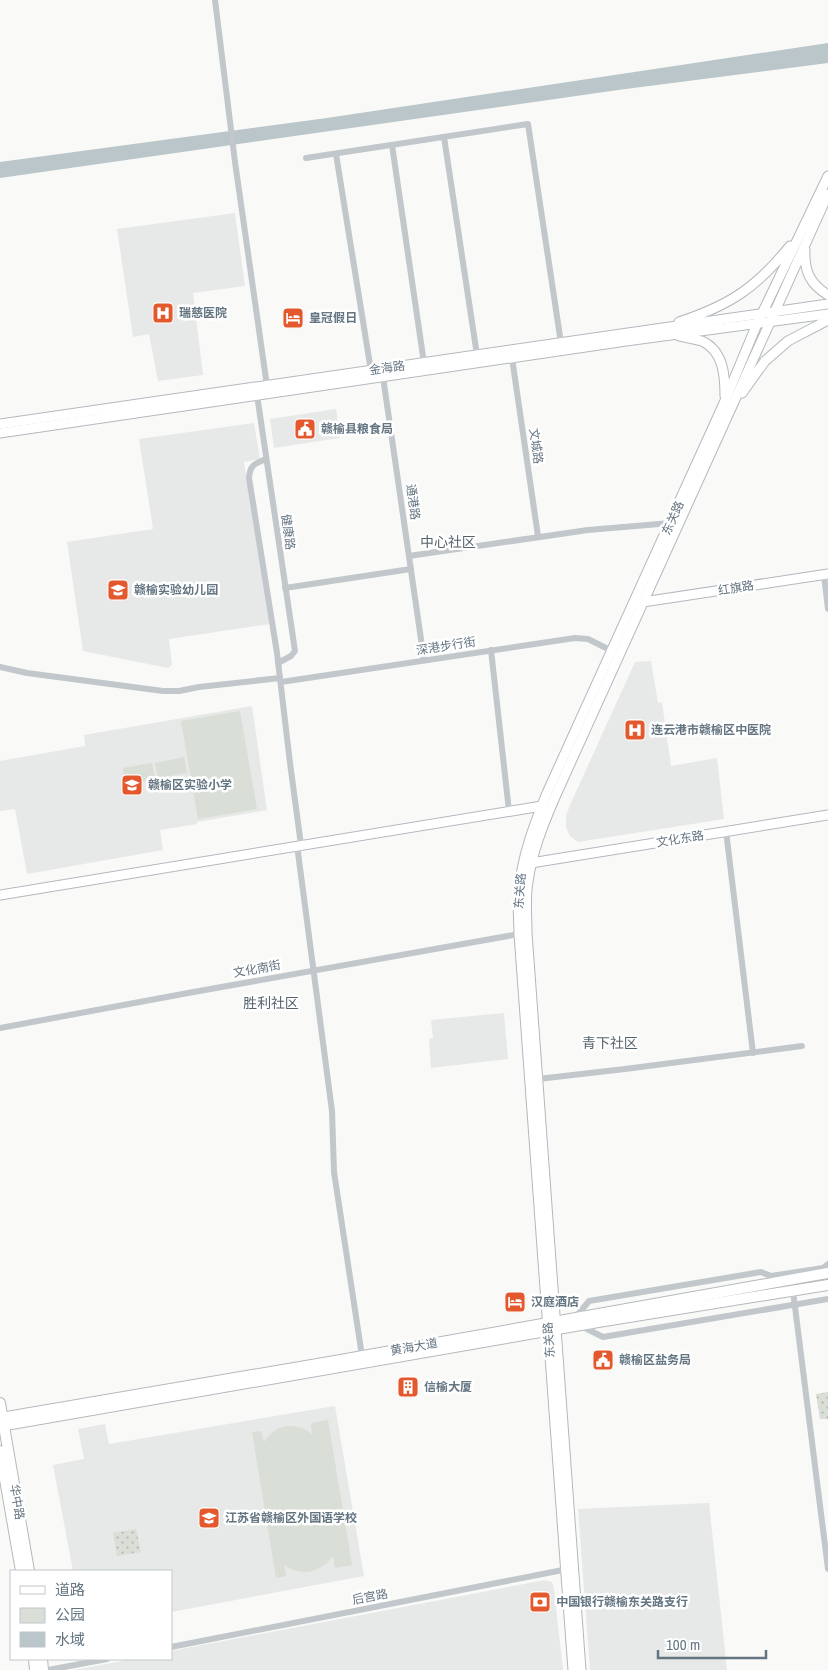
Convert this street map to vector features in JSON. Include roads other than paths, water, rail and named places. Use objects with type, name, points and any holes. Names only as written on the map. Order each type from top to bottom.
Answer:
[{"type":"main road","name":"东关路","points":[[552,1327],[526,907],[531,863],[536,843],[554,797],[643,602],[728,405],[761,314],[828,176]]},
{"type":"main road","name":"东关路","points":[[581,1670],[570,1569],[519,934],[518,907],[521,871],[529,841],[542,806],[670,523],[769,323],[828,194]]},
{"type":"main road","points":[[656,330],[703,314],[755,284],[800,235]]},
{"type":"main road","points":[[806,245],[804,260],[807,274],[818,289],[828,295]]},
{"type":"main road","name":"金海路","points":[[0,424],[828,304]]},
{"type":"main road","name":"金海路","points":[[0,433],[828,314]]},
{"type":"main road","points":[[728,405],[765,361],[788,341],[828,320]]},
{"type":"main road","points":[[674,335],[704,342],[716,353],[723,367],[728,405]]},
{"type":"main road","name":"红旗路","points":[[643,602],[826,574]]},
{"type":"main road","points":[[0,895],[542,806]]},
{"type":"main road","name":"文化东路","points":[[531,863],[828,815]]},
{"type":"main road","name":"黄海大道","points":[[2,1422],[552,1327],[828,1273]]},
{"type":"main road","name":"黄海大道","points":[[577,1322],[828,1285]]},
{"type":"main road","name":"黄海大道","points":[[2,1422],[362,1356],[552,1327]]},
{"type":"main road","name":"华中路","points":[[0,1403],[29,1570]]},
{"type":"main road","name":"华中路","points":[[0,1452],[20,1570]]},
{"type":"main road","name":"东关路","points":[[570,1569],[574,1670]]},
{"type":"street","points":[[215,0],[266,386]]},
{"type":"street","points":[[306,158],[528,124],[561,343]]},
{"type":"street","points":[[444,137],[477,355]]},
{"type":"street","points":[[392,145],[424,363]]},
{"type":"street","points":[[336,154],[371,371]]},
{"type":"street","name":"文城路","points":[[512,358],[538,536]]},
{"type":"street","name":"通港路","points":[[383,377],[424,660]]},
{"type":"street","name":"健康路","points":[[257,395],[294,651],[291,656],[278,663]]},
{"type":"street","points":[[266,459],[250,469],[249,478],[278,663],[332,1112],[334,1172],[362,1356]]},
{"type":"street","points":[[409,556],[538,536],[670,523]]},
{"type":"street","points":[[285,588],[411,569]]},
{"type":"street","points":[[826,574],[828,609]]},
{"type":"street","name":"深港步行街","points":[[0,667],[27,673],[163,691],[179,691],[199,687],[280,680],[582,637],[612,651]]},
{"type":"street","points":[[491,650],[509,811]]},
{"type":"street","points":[[726,831],[753,1053]]},
{"type":"street","name":"文化南街","points":[[0,1028],[519,934]]},
{"type":"street","points":[[538,1079],[624,1070],[802,1046]]},
{"type":"street","points":[[828,1264],[823,1268],[771,1276],[761,1272],[589,1301],[577,1322],[602,1338],[828,1299]]},
{"type":"street","points":[[793,1291],[828,1569]]},
{"type":"street","name":"后宫路","points":[[172,1646],[570,1569]]},
{"type":"street","points":[[48,1670],[102,1660]]},
{"type":"water","points":[[828,43],[828,63],[618,90],[0,178],[0,162],[327,118]]},
{"type":"place","name":"瑞慈医院","points":[[163,313]]},
{"type":"place","name":"皇冠假日","points":[[293,318]]},
{"type":"place","name":"赣榆县粮食局","points":[[305,429]]},
{"type":"place","name":"赣榆实验幼儿园","points":[[118,590]]},
{"type":"place","name":"连云港市赣榆区中医院","points":[[635,730]]},
{"type":"place","name":"赣榆区实验小学","points":[[132,785]]},
{"type":"place","name":"汉庭酒店","points":[[515,1302]]},
{"type":"place","name":"赣榆区盐务局","points":[[603,1360]]},
{"type":"place","name":"信榆大厦","points":[[408,1387]]},
{"type":"place","name":"江苏省赣榆区外国语学校","points":[[209,1518]]},
{"type":"place","name":"中国银行赣榆东关路支行","points":[[540,1602]]},
{"type":"district","name":"中心社区","points":[[448,542]]},
{"type":"district","name":"胜利社区","points":[[271,1003]]},
{"type":"district","name":"青下社区","points":[[610,1043]]}]
